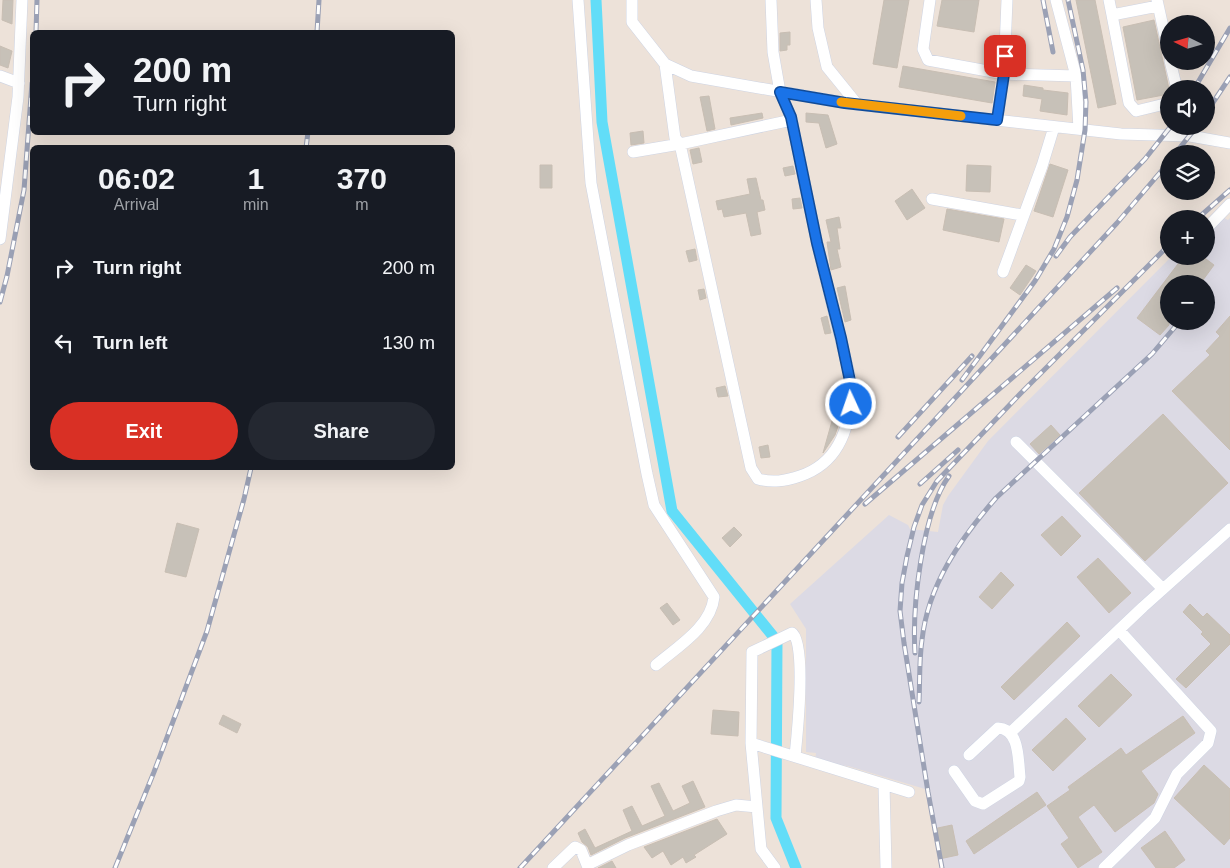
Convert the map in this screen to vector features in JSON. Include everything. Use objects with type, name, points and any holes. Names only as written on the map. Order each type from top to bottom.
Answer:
[{"type":"street","points":[[0,239],[3,192],[19,83],[22,0]]},
{"type":"street","points":[[578,0],[591,183],[654,505],[714,597],[713,606],[698,630],[656,665]]},
{"type":"street","points":[[632,0],[632,22],[665,64],[691,76],[857,104],[1121,134],[1190,136],[1230,143]]},
{"type":"street","points":[[665,64],[675,138],[680,144],[751,468],[758,479],[772,483],[791,480],[808,474],[824,463],[838,448],[846,427],[851,404],[850,381],[817,243],[792,120],[780,92],[773,52],[771,0]]},
{"type":"street","points":[[816,0],[818,28],[827,67],[857,104]]},
{"type":"street","points":[[930,0],[922,49],[928,60],[1004,74],[1076,76]]},
{"type":"street","points":[[997,120],[1004,74],[1007,0]]},
{"type":"street","points":[[1056,0],[1076,76],[1079,129]]},
{"type":"street","points":[[1109,0],[1129,103],[1136,111],[1160,105]]},
{"type":"street","points":[[1112,15],[1157,3],[1160,16]]},
{"type":"street","points":[[0,76],[19,83]]},
{"type":"street","points":[[633,152],[792,120]]},
{"type":"street","points":[[1003,272],[1022,215],[1042,166],[1054,127]]},
{"type":"street","points":[[932,199],[1022,215]]},
{"type":"street","points":[[1215,220],[1230,204]]},
{"type":"street","points":[[1016,442],[1163,589]]},
{"type":"street","points":[[1010,733],[1163,589],[1230,529]]},
{"type":"street","points":[[1104,868],[1155,818],[1176,774],[1208,743],[1211,731],[1119,630]]},
{"type":"street","points":[[775,868],[760,849],[752,743],[753,651],[792,633],[798,639],[800,657],[800,719],[795,756]]},
{"type":"street","points":[[954,771],[975,801],[983,804],[1018,781],[1020,777],[1016,742],[1010,733],[1004,729],[998,728],[969,755]]},
{"type":"street","points":[[752,743],[909,792]]},
{"type":"street","points":[[884,784],[886,868]]},
{"type":"street","points":[[553,868],[575,847],[581,850],[588,867],[628,845],[716,811],[736,805],[757,807]]},
{"type":"shaded area","points":[[1219,215],[1228,220],[1230,218],[1230,868],[940,868],[925,789],[848,766],[815,762],[816,753],[806,752],[806,629],[790,604],[889,515],[908,525],[910,529],[938,532],[943,505],[988,441],[1163,265],[1215,265],[1215,217]]},
{"type":"building","points":[[3,0],[13,0],[12,24],[2,20]]},
{"type":"building","points":[[884,0],[909,0],[897,68],[873,64]]},
{"type":"building","points":[[942,0],[979,0],[974,32],[937,26]]},
{"type":"building","points":[[1076,0],[1095,0],[1116,104],[1098,108]]},
{"type":"building","points":[[1154,20],[1160,48],[1160,70],[1165,70],[1167,80],[1160,80],[1160,96],[1137,100],[1123,27]]},
{"type":"building","points":[[790,32],[790,45],[787,45],[787,50],[780,51],[780,33]]},
{"type":"building","points":[[0,46],[12,51],[8,68],[0,65]]},
{"type":"building","points":[[903,66],[995,82],[992,103],[899,87]]},
{"type":"building","points":[[1024,85],[1043,88],[1043,90],[1068,93],[1067,115],[1040,111],[1042,99],[1023,96]]},
{"type":"building","points":[[709,96],[715,129],[707,131],[700,97]]},
{"type":"building","points":[[762,113],[763,118],[731,125],[730,118]]},
{"type":"building","points":[[806,113],[828,115],[837,144],[826,148],[819,123],[806,122]]},
{"type":"building","points":[[643,131],[644,143],[631,145],[630,133]]},
{"type":"building","points":[[699,148],[702,162],[693,164],[690,150]]},
{"type":"building","points":[[1050,164],[1068,170],[1053,217],[1034,211]]},
{"type":"building","points":[[540,165],[552,165],[552,188],[540,188]]},
{"type":"building","points":[[967,165],[991,166],[990,192],[966,191]]},
{"type":"building","points":[[793,166],[795,174],[785,176],[783,168]]},
{"type":"building","points":[[756,178],[765,210],[757,212],[761,234],[751,236],[746,213],[724,217],[722,209],[718,210],[716,201],[750,194],[747,179]]},
{"type":"building","points":[[912,189],[925,208],[907,220],[895,201]]},
{"type":"building","points":[[800,198],[802,208],[793,209],[792,199]]},
{"type":"building","points":[[947,209],[1004,219],[999,242],[943,230]]},
{"type":"building","points":[[839,217],[841,228],[837,228],[840,249],[837,249],[841,267],[831,270],[827,242],[831,242],[826,220]]},
{"type":"building","points":[[695,249],[697,260],[689,262],[686,251]]},
{"type":"building","points":[[1026,265],[1036,271],[1020,295],[1010,288]]},
{"type":"building","points":[[1177,265],[1214,265],[1207,275],[1170,275]]},
{"type":"building","points":[[845,286],[851,320],[845,322],[837,288]]},
{"type":"building","points":[[1160,288],[1160,330],[1164,330],[1160,335],[1137,318]]},
{"type":"building","points":[[704,289],[706,298],[700,300],[698,290]]},
{"type":"building","points":[[827,316],[831,333],[825,334],[821,318]]},
{"type":"building","points":[[1230,316],[1230,450],[1172,391],[1210,355],[1206,351],[1220,336],[1216,332]]},
{"type":"building","points":[[725,386],[728,396],[718,397],[716,388]]},
{"type":"building","points":[[1163,414],[1228,483],[1145,561],[1079,493]]},
{"type":"building","points":[[832,421],[839,423],[835,435],[823,453]]},
{"type":"building","points":[[1051,425],[1060,435],[1039,454],[1030,444]]},
{"type":"building","points":[[768,445],[770,457],[761,458],[759,447]]},
{"type":"building","points":[[1062,516],[1081,536],[1061,556],[1041,535]]},
{"type":"building","points":[[177,523],[199,529],[186,577],[165,572]]},
{"type":"building","points":[[734,527],[742,535],[730,547],[722,538]]},
{"type":"building","points":[[1098,558],[1131,593],[1109,613],[1077,577]]},
{"type":"building","points":[[1001,572],[1014,585],[992,609],[979,597]]},
{"type":"building","points":[[667,603],[680,620],[673,625],[660,608]]},
{"type":"building","points":[[1190,604],[1203,617],[1207,613],[1230,635],[1230,644],[1186,688],[1176,679],[1211,644],[1201,634],[1203,632],[1183,612]]},
{"type":"building","points":[[1067,622],[1080,636],[1014,700],[1001,687]]},
{"type":"building","points":[[1111,674],[1132,695],[1099,727],[1078,706]]},
{"type":"building","points":[[713,710],[739,712],[738,736],[711,734]]},
{"type":"building","points":[[223,715],[241,724],[237,733],[219,724]]},
{"type":"building","points":[[1183,716],[1195,733],[1141,771],[1158,794],[1154,803],[1115,832],[1094,805],[1078,817],[1102,852],[1078,868],[1061,844],[1069,838],[1047,806],[1070,790],[1068,787],[1121,748],[1126,755]]},
{"type":"building","points":[[1066,718],[1086,739],[1053,771],[1032,750]]},
{"type":"building","points":[[1204,765],[1230,789],[1230,838],[1224,845],[1174,798]]},
{"type":"building","points":[[693,781],[705,807],[625,838],[591,855],[588,847],[582,842],[578,833],[585,829],[595,848],[632,831],[623,810],[632,806],[642,826],[665,816],[651,786],[659,783],[673,811],[690,803],[682,786]]},
{"type":"building","points":[[1037,792],[1046,805],[974,854],[966,841]]},
{"type":"building","points":[[717,819],[727,834],[694,855],[696,857],[686,863],[683,857],[671,865],[663,851],[652,858],[644,847]]},
{"type":"building","points":[[952,825],[958,855],[939,859],[933,829]]},
{"type":"building","points":[[1165,831],[1185,860],[1174,868],[1156,868],[1141,848]]},
{"type":"building","points":[[612,861],[616,868],[598,868]]},
{"type":"waterway","points":[[596,0],[602,122],[672,511],[777,641],[776,818],[796,868]]},
{"type":"railway","points":[[36,30],[37,0]]},
{"type":"railway","points":[[317,30],[319,0]]},
{"type":"railway","points":[[1043,0],[1053,52]]},
{"type":"railway","points":[[962,380],[1035,281],[1054,249],[1067,217],[1077,180],[1085,130],[1086,102],[1083,70],[1068,0]]},
{"type":"railway","points":[[1199,80],[1230,28]]},
{"type":"railway","points":[[1215,100],[1230,77]]},
{"type":"railway","points":[[0,302],[24,190],[30,110]]},
{"type":"railway","points":[[306,145],[308,135]]},
{"type":"railway","points":[[1056,256],[1070,237],[1145,159],[1164,135]]},
{"type":"railway","points":[[1182,145],[1190,135]]},
{"type":"railway","points":[[520,868],[1117,223],[1160,173]]},
{"type":"railway","points":[[1207,210],[1230,190]]},
{"type":"railway","points":[[942,868],[928,792],[900,611],[902,583],[914,527],[922,505],[937,481],[1021,393],[1160,254]]},
{"type":"railway","points":[[865,504],[1117,288]]},
{"type":"railway","points":[[919,702],[920,655],[925,620],[939,582],[958,546],[996,498],[1152,354],[1172,330]]},
{"type":"railway","points":[[898,437],[972,356]]},
{"type":"railway","points":[[920,484],[958,450]]},
{"type":"railway","points":[[115,868],[154,772],[207,631],[251,470]]},
{"type":"railway","points":[[915,653],[915,611],[921,561],[932,513],[949,476]]},
{"type":"slow traffic","points":[[841,102],[961,116]]},
{"type":"route","points":[[851,404],[850,381],[817,243],[791,117],[780,92],[845,103],[997,120],[1005,56]]}]
